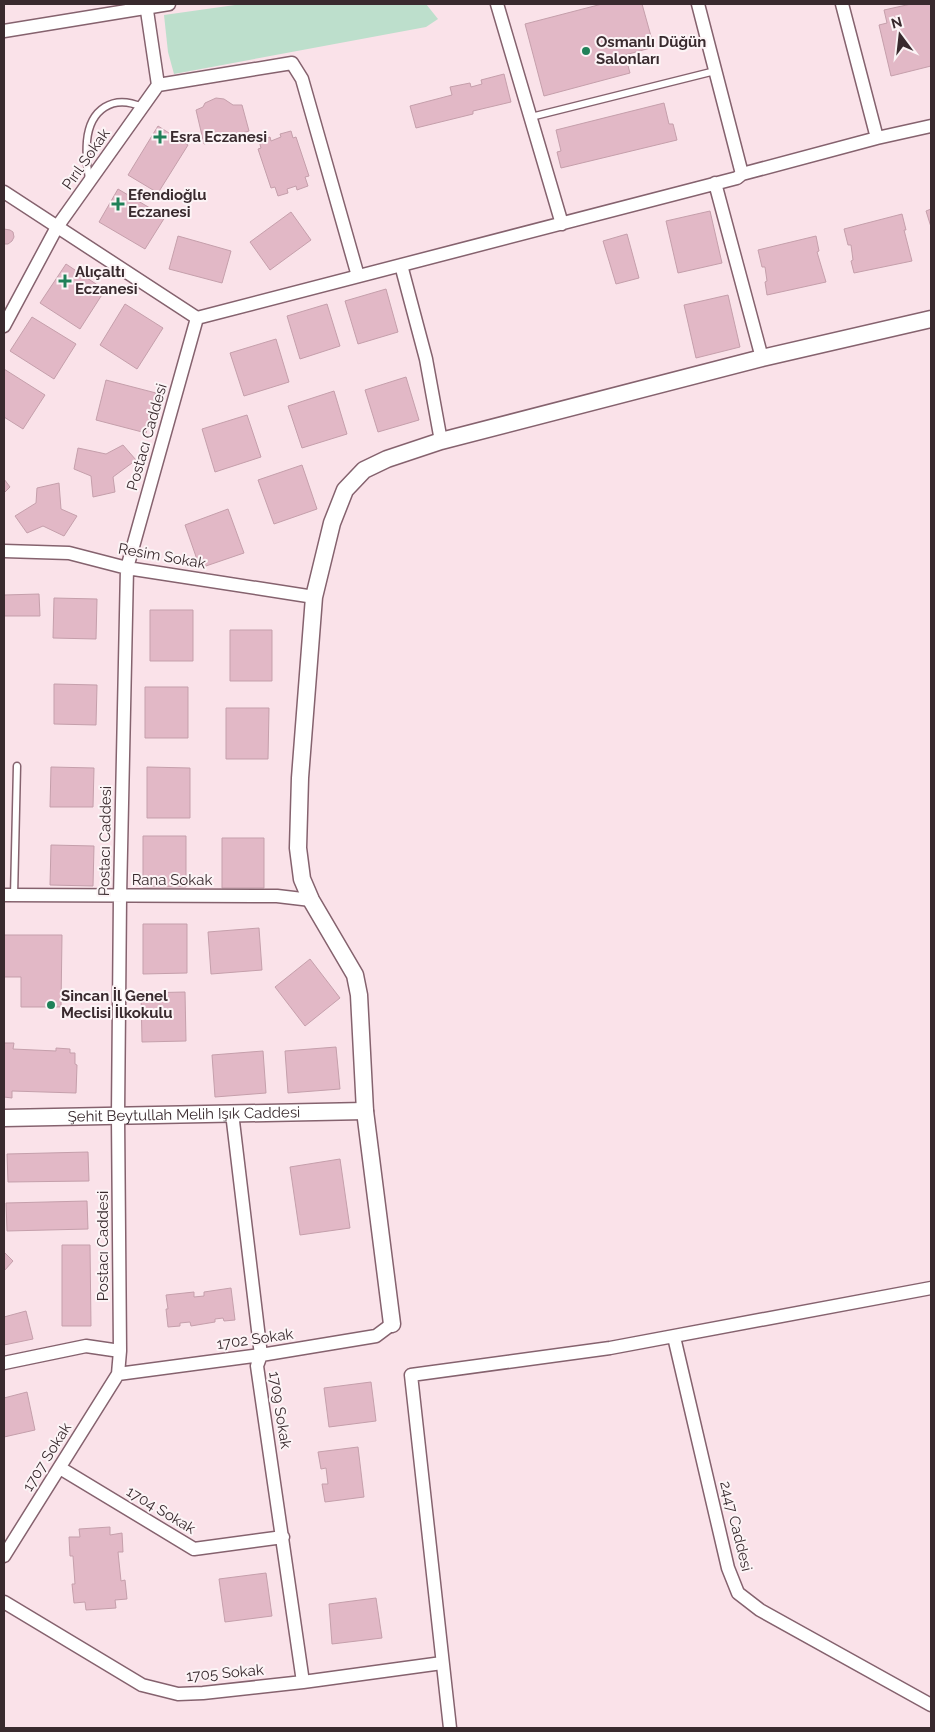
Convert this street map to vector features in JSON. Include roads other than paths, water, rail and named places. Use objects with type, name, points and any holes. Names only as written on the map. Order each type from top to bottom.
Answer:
[{"type":"street","points":[[4,31],[146,6],[169,4]]},
{"type":"street","points":[[497,4],[562,224]]},
{"type":"street","points":[[698,4],[742,174]]},
{"type":"street","points":[[842,4],[877,138]]},
{"type":"street","points":[[146,6],[158,85],[292,63],[302,79],[358,276]]},
{"type":"street","name":"Pırıl Sokak","points":[[4,326],[57,227],[90,184],[158,85]]},
{"type":"street","points":[[4,192],[197,318],[737,178],[742,174],[877,138],[931,126]]},
{"type":"street","points":[[715,183],[762,358]]},
{"type":"street","points":[[401,265],[426,359],[441,441]]},
{"type":"street","name":"Postacı Caddesi","points":[[118,1374],[120,1351],[118,1116],[120,897],[127,568],[197,318]]},
{"type":"street","points":[[392,1324],[365,1111],[359,995],[355,975],[311,900],[302,880],[298,848],[300,778],[314,597],[332,522],[345,490],[364,470],[379,462],[441,441],[762,358],[931,319]]},
{"type":"street","name":"Resim Sokak","points":[[4,551],[70,553],[127,568],[314,597]]},
{"type":"street","name":"Rana Sokak","points":[[9,895],[120,897],[277,896],[311,900]]},
{"type":"street","name":"Şehit Beytullah Melih Işık Caddesi","points":[[4,1118],[365,1111]]},
{"type":"street","name":"1709 Sokak","points":[[232,1113],[261,1356],[257,1366],[303,1682]]},
{"type":"street","points":[[450,1728],[411,1375],[610,1348],[931,1288]]},
{"type":"street","name":"1702 Sokak","points":[[118,1374],[261,1356],[376,1336],[392,1324]]},
{"type":"street","name":"2447 Caddesi","points":[[674,1337],[728,1568],[738,1593],[760,1610],[931,1705]]},
{"type":"street","points":[[4,1363],[86,1346],[120,1351]]},
{"type":"street","name":"1707 Sokak","points":[[4,1556],[118,1374]]},
{"type":"street","name":"1704 Sokak","points":[[60,1468],[194,1549],[283,1537]]},
{"type":"street","name":"1705 Sokak","points":[[4,1602],[142,1685],[178,1694],[303,1682],[442,1663]]},
{"type":"lane","points":[[530,117],[715,70]]},
{"type":"lane","points":[[90,184],[87,163],[87,140],[92,121],[100,110],[110,104],[124,101],[142,107]]},
{"type":"lane","points":[[9,895],[17,766]]},
{"type":"place","name":"Osmanlı Düğün Salonları","points":[[586,51]]},
{"type":"place","name":"Esra Eczanesi","points":[[160,137]]},
{"type":"place","name":"Efendioğlu Eczanesi","points":[[118,204]]},
{"type":"place","name":"Alıçaltı Eczanesi","points":[[65,281]]},
{"type":"place","name":"Sincan İl Genel Meclisi İlkokulu","points":[[51,1005]]}]
